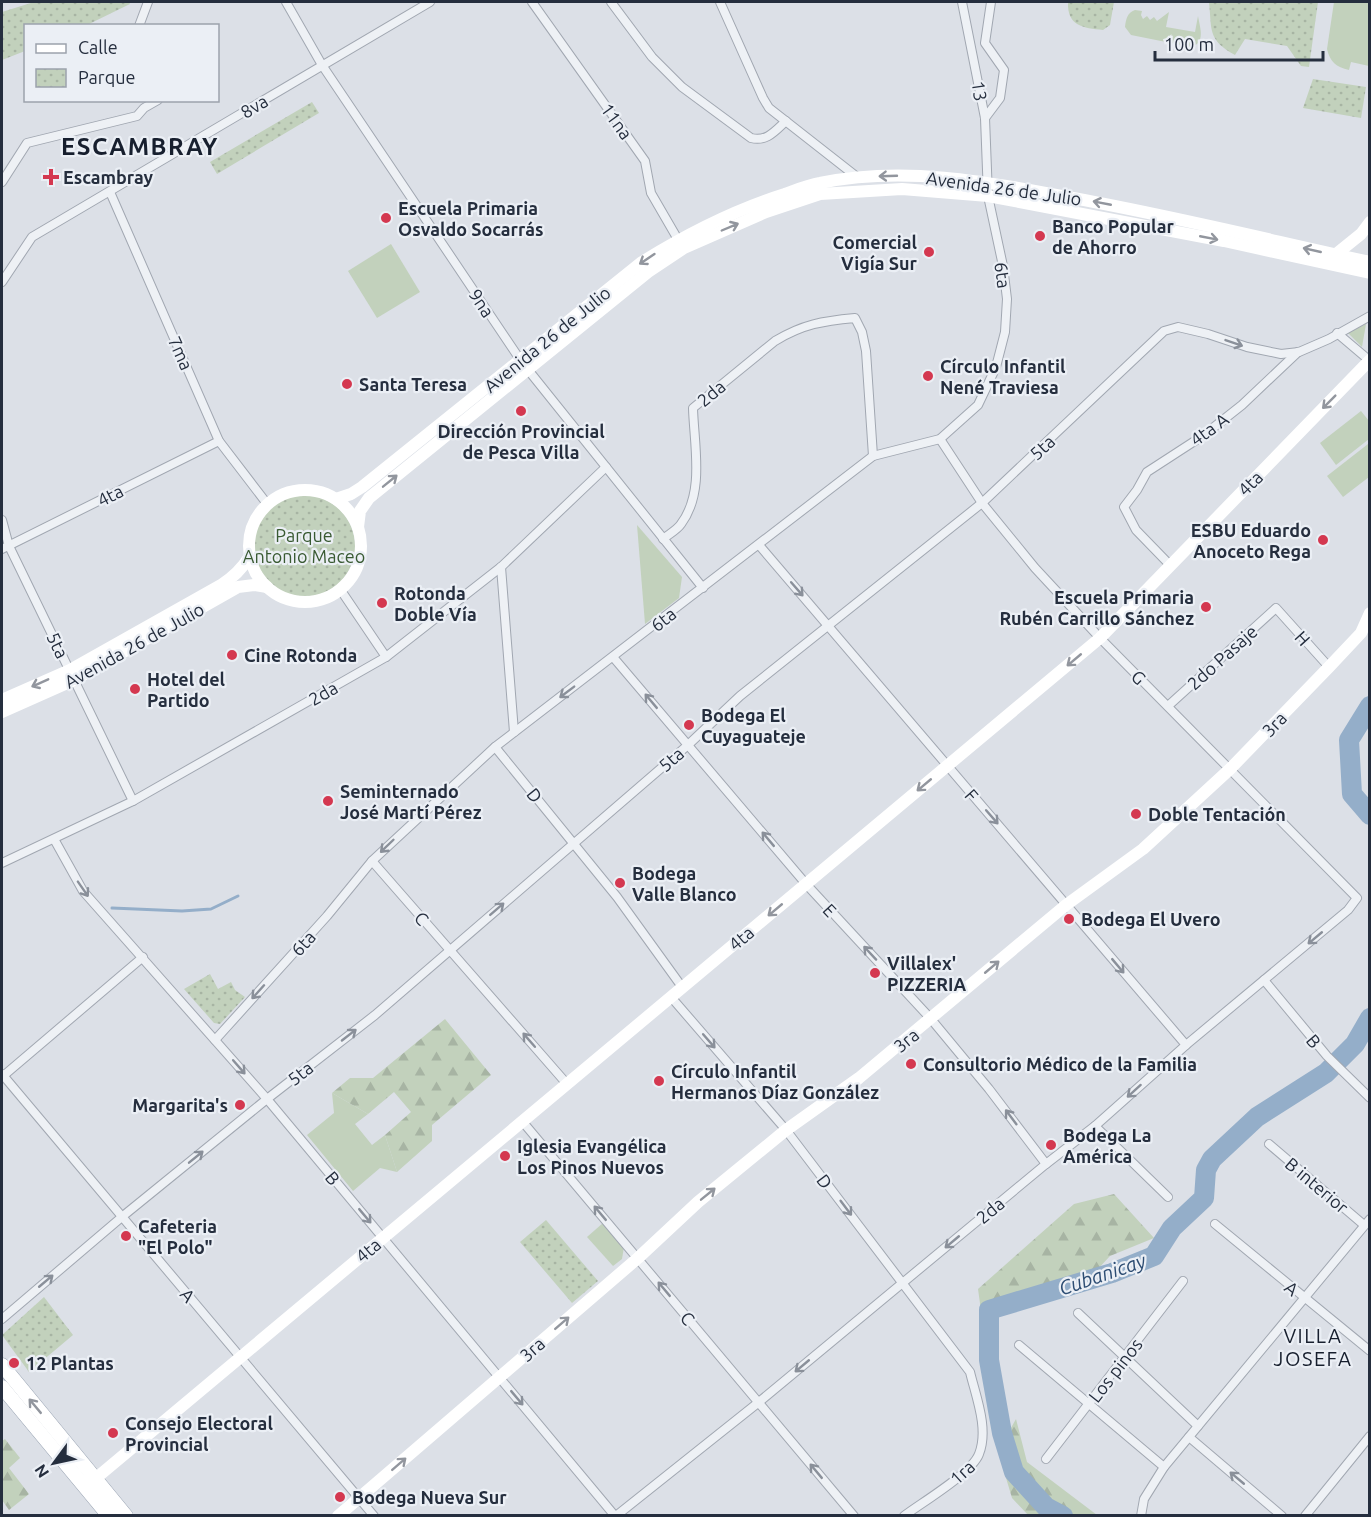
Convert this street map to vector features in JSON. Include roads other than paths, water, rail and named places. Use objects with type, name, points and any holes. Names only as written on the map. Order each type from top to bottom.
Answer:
[{"type":"main road","points":[[2,1365],[91,1483],[109,1515]]},
{"type":"main road","points":[[2,1387],[91,1483],[126,1515]]},
{"type":"street","points":[[141,24],[148,2]]},
{"type":"street","name":"9na","points":[[286,2],[322,65],[525,365],[703,588]]},
{"type":"street","name":"8va","points":[[2,282],[32,237],[430,2]]},
{"type":"street","name":"11na","points":[[532,2],[645,161],[651,193],[681,244]]},
{"type":"street","points":[[611,2],[652,57],[682,87],[751,138],[759,140],[770,136],[786,120]]},
{"type":"street","points":[[720,2],[763,98],[770,108],[857,177]]},
{"type":"street","name":"13","points":[[962,2],[985,117],[987,182]]},
{"type":"street","points":[[985,117],[1000,98],[1004,70],[985,43],[991,2]]},
{"type":"street","points":[[2,182],[27,143],[137,116],[143,104]]},
{"type":"street","name":"Avenida 26 de Julio","points":[[336,499],[362,487],[648,272],[681,244],[759,202],[818,183],[857,177],[918,175],[987,182],[1122,207],[1370,262]]},
{"type":"street","name":"6ta","points":[[215,1040],[327,916],[372,861],[495,747],[873,456],[940,439],[978,405],[996,367],[1005,333],[1004,266],[987,182]]},
{"type":"street","name":"Avenida 26 de Julio","points":[[681,244],[820,194],[902,189],[988,196],[1224,241],[1370,273]]},
{"type":"street","name":"7ma","points":[[110,192],[219,441],[268,505]]},
{"type":"street","points":[[1335,255],[1361,234],[1370,222]]},
{"type":"street","name":"5ta","points":[[2,1319],[123,1216],[375,1015],[688,745],[740,696],[982,503],[1164,331],[1178,327],[1208,334],[1247,348],[1281,354],[1299,352],[1370,316]]},
{"type":"street","name":"2da","points":[[663,539],[681,525],[692,505],[696,487],[693,408],[775,341],[790,332],[820,321],[855,318],[862,332],[866,351],[873,456]]},
{"type":"street","points":[[1337,333],[1369,361]]},
{"type":"street","name":"4ta A","points":[[1169,564],[1136,530],[1124,507],[1147,472],[1204,435],[1227,417],[1299,352]]},
{"type":"street","name":"4ta","points":[[91,1483],[1100,638],[1169,564],[1369,361]]},
{"type":"street","name":"Avenida 26 de Julio","points":[[358,527],[360,511],[369,498],[525,365]]},
{"type":"street","name":"G","points":[[940,439],[982,503],[1035,568],[1100,638],[1357,897]]},
{"type":"street","name":"4ta","points":[[5,547],[219,441]]},
{"type":"street","name":"2da","points":[[2,863],[134,801],[386,657],[501,567],[606,467]]},
{"type":"street","points":[[305,490],[321,492],[336,499],[348,510],[358,527],[361,545],[359,564],[350,580],[340,589],[319,601],[300,602],[282,597],[267,587],[255,572],[250,556],[249,540],[254,524],[274,499],[289,492],[305,490]]},
{"type":"street","name":"5ta","points":[[2,520],[5,547],[134,801]]},
{"type":"street","name":"F","points":[[759,545],[1186,1045]]},
{"type":"street","name":"Avenida 26 de Julio","points":[[2,700],[72,675],[221,585],[239,572],[250,556]]},
{"type":"street","points":[[501,567],[514,732]]},
{"type":"street","name":"Avenida 26 de Julio","points":[[2,712],[238,587],[254,585],[267,587]]},
{"type":"street","points":[[340,589],[386,657]]},
{"type":"street","name":"H","points":[[1276,608],[1329,667]]},
{"type":"street","name":"2do Pasaje","points":[[1168,706],[1276,608]]},
{"type":"street","name":"3ra","points":[[338,1515],[638,1258],[698,1202],[786,1130],[860,1078],[1066,904],[1143,849],[1230,769],[1329,667],[1361,633],[1370,613]]},
{"type":"street","name":"E","points":[[614,657],[806,884],[931,1019],[989,1089],[1046,1164]]},
{"type":"street","name":"D","points":[[495,747],[574,843],[682,987]]},
{"type":"street","name":"B","points":[[54,839],[83,891],[267,1099],[616,1515]]},
{"type":"street","name":"C","points":[[372,861],[567,1084]]},
{"type":"street","name":"2da","points":[[616,1515],[759,1402],[902,1282],[1095,1126],[1186,1045],[1348,910],[1357,897]]},
{"type":"street","points":[[2,1075],[143,957]]},
{"type":"street","name":"B","points":[[1264,980],[1327,1056],[1370,1098]]},
{"type":"street","name":"D","points":[[670,997],[786,1130],[970,1372]]},
{"type":"street","name":"A","points":[[2,1075],[374,1515]]},
{"type":"street","name":"C","points":[[522,1121],[854,1515]]},
{"type":"street","points":[[1095,1126],[1168,1197]]},
{"type":"street","name":"B interior","points":[[1269,1144],[1367,1222]]},
{"type":"street","points":[[1141,1515],[1144,1499],[1164,1467],[1367,1222]]},
{"type":"street","name":"A","points":[[1215,1224],[1370,1351]]},
{"type":"street","name":"Los pinos","points":[[1046,1459],[1183,1281]]},
{"type":"street","points":[[1078,1313],[1198,1426]]},
{"type":"street","points":[[1019,1345],[1164,1467]]},
{"type":"street","name":"1ra","points":[[903,1515],[955,1479],[979,1456],[981,1418],[970,1372]]},
{"type":"street","points":[[1305,1515],[1370,1436]]},
{"type":"street","points":[[1189,1437],[1282,1515]]},
{"type":"waterway","name":"Cubanicay","points":[[1370,706],[1349,740],[1352,794],[1370,815]]},
{"type":"waterway","points":[[112,908],[182,911],[211,909],[238,896]]},
{"type":"waterway","name":"Cubanicay","points":[[1063,1516],[1046,1507],[1014,1472],[1002,1433],[989,1360],[989,1310],[1112,1273],[1154,1256],[1172,1228],[1204,1198],[1206,1170],[1212,1159],[1257,1117],[1326,1073],[1355,1044],[1370,1018]]},
{"type":"place","name":"Escambray","points":[[51,177]]},
{"type":"place","name":"Escuela Primaria Osvaldo Socarrás","points":[[386,218]]},
{"type":"place","name":"Banco Popular de Ahorro","points":[[1040,236]]},
{"type":"place","name":"Comercial Vigía Sur","points":[[929,252]]},
{"type":"place","name":"Círculo Infantil Nené Traviesa","points":[[928,376]]},
{"type":"place","name":"Santa Teresa","points":[[347,384]]},
{"type":"place","name":"Dirección Provincial de Pesca Villa","points":[[521,411]]},
{"type":"place","name":"ESBU Eduardo Anoceto Rega","points":[[1323,540]]},
{"type":"place","name":"Rotonda Doble Vía","points":[[382,603]]},
{"type":"place","name":"Escuela Primaria Rubén Carrillo Sánchez","points":[[1206,607]]},
{"type":"place","name":"Cine Rotonda","points":[[232,655]]},
{"type":"place","name":"Hotel del Partido","points":[[135,689]]},
{"type":"place","name":"Bodega El Cuyaguateje","points":[[689,725]]},
{"type":"place","name":"Seminternado José Martí Pérez","points":[[328,801]]},
{"type":"place","name":"Doble Tentación","points":[[1136,814]]},
{"type":"place","name":"Bodega Valle Blanco","points":[[620,883]]},
{"type":"place","name":"Bodega El Uvero","points":[[1069,919]]},
{"type":"place","name":"Villalex' PIZZERIA","points":[[875,973]]},
{"type":"place","name":"Consultorio Médico de la Familia","points":[[911,1064]]},
{"type":"place","name":"Círculo Infantil Hermanos Díaz González","points":[[659,1081]]},
{"type":"place","name":"Margarita's","points":[[240,1105]]},
{"type":"place","name":"Bodega La América","points":[[1051,1145]]},
{"type":"place","name":"Iglesia Evangélica Los Pinos Nuevos","points":[[505,1156]]},
{"type":"place","name":"Cafeteria \"El Polo\"","points":[[126,1236]]},
{"type":"place","name":"12 Plantas","points":[[14,1363]]},
{"type":"place","name":"Consejo Electoral Provincial","points":[[113,1433]]},
{"type":"place","name":"Bodega Nueva Sur","points":[[340,1497]]},
{"type":"district","name":"ESCAMBRAY","points":[[140,146]]},
{"type":"district","name":"VILLA JOSEFA","points":[[1313,1346]]},
{"type":"park label","name":"Parque Antonio Maceo","points":[[304,545]]}]
